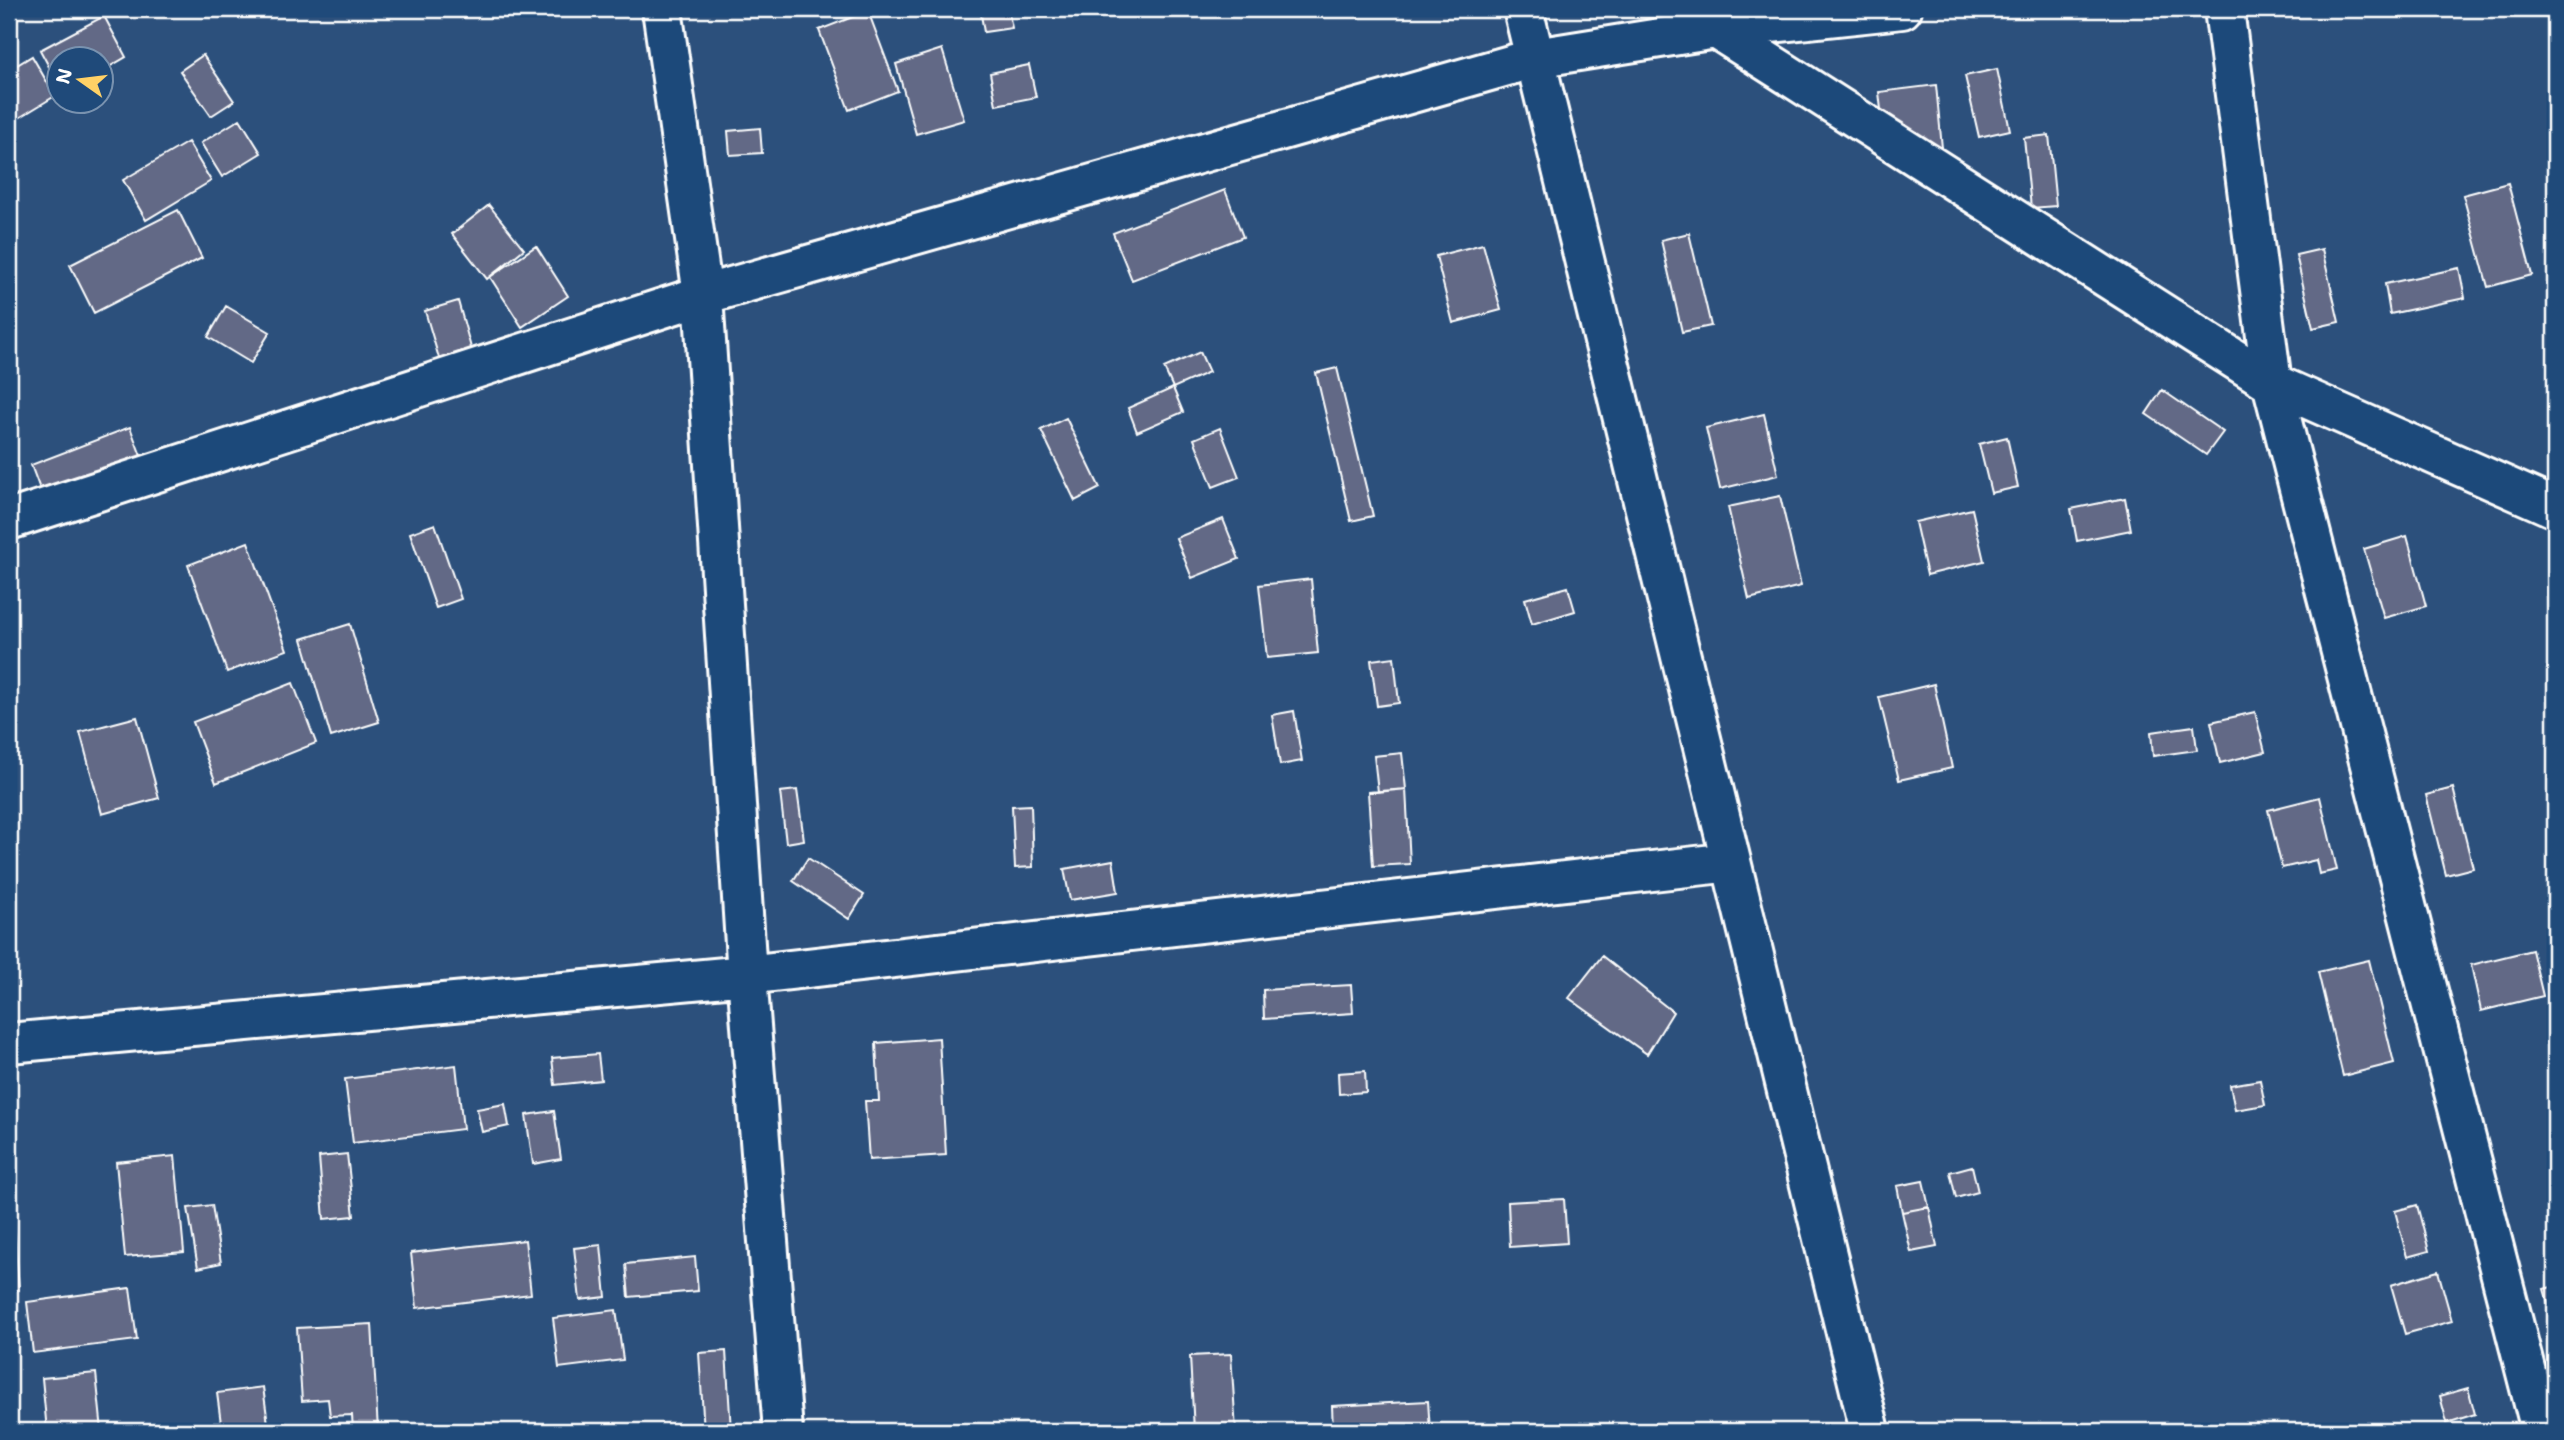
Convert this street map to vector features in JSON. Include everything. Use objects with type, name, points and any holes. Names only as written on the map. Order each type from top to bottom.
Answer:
[{"type":"street","points":[[662,9],[703,295],[747,975],[783,1431]]},
{"type":"street","points":[[1523,9],[1870,1431]]},
{"type":"street","points":[[9,520],[703,295],[1535,58],[1716,29],[1902,9]]},
{"type":"street","points":[[2224,9],[2273,383],[2541,1431]]},
{"type":"street","points":[[1716,29],[2273,383],[2555,508]]},
{"type":"street","points":[[9,1043],[747,975],[1731,862]]},
{"type":"building","points":[[980,9],[1008,9],[1012,28],[984,32]]},
{"type":"building","points":[[868,11],[898,91],[849,110],[819,30]]},
{"type":"building","points":[[104,16],[126,57],[116,63],[116,46],[48,46]]},
{"type":"building","points":[[46,47],[46,61],[40,50]]},
{"type":"building","points":[[942,49],[964,120],[916,134],[896,64]]},
{"type":"building","points":[[203,55],[234,101],[211,116],[180,71]]},
{"type":"building","points":[[32,56],[46,80],[46,101],[9,124],[9,70]]},
{"type":"building","points":[[1029,65],[1036,97],[996,105],[990,73]]},
{"type":"building","points":[[1997,69],[2010,130],[1979,137],[1965,76]]},
{"type":"building","points":[[1936,85],[1942,148],[1886,154],[1879,92]]},
{"type":"building","points":[[240,119],[261,153],[222,177],[201,143]]},
{"type":"building","points":[[760,128],[762,153],[730,155],[728,131]]},
{"type":"building","points":[[2049,135],[2056,206],[2031,208],[2024,138]]},
{"type":"building","points":[[188,142],[211,181],[146,220],[123,180]]},
{"type":"building","points":[[2508,183],[2532,275],[2488,287],[2463,195]]},
{"type":"building","points":[[1225,190],[1243,237],[1132,280],[1113,233]]},
{"type":"building","points":[[489,205],[524,249],[487,279],[452,234]]},
{"type":"building","points":[[178,210],[202,258],[94,313],[70,265]]},
{"type":"building","points":[[1689,233],[1711,326],[1682,332],[1661,240]]},
{"type":"building","points":[[1483,244],[1501,310],[1453,323],[1436,256]]},
{"type":"building","points":[[536,246],[568,296],[522,327],[490,277]]},
{"type":"building","points":[[2322,249],[2339,322],[2313,328],[2296,255]]},
{"type":"building","points":[[2459,268],[2465,298],[2390,314],[2385,284]]},
{"type":"building","points":[[458,301],[473,355],[441,365],[425,311]]},
{"type":"building","points":[[226,306],[270,332],[251,363],[208,337]]},
{"type":"building","points":[[1200,352],[1209,372],[1173,388],[1164,368]]},
{"type":"building","points":[[1337,368],[1373,516],[1351,521],[1316,373]]},
{"type":"building","points":[[1173,388],[1183,412],[1137,432],[1128,408]]},
{"type":"building","points":[[2162,390],[2223,432],[2206,455],[2146,414]]},
{"type":"building","points":[[1764,414],[1778,475],[1720,489],[1706,428]]},
{"type":"building","points":[[1066,418],[1100,488],[1075,501],[1041,430]]},
{"type":"building","points":[[130,427],[149,477],[50,516],[31,465]]},
{"type":"building","points":[[1220,428],[1239,477],[1213,487],[1194,439]]},
{"type":"building","points":[[2007,437],[2018,487],[1991,493],[1979,444]]},
{"type":"building","points":[[1780,496],[1801,586],[1749,599],[1728,507]]},
{"type":"building","points":[[2125,498],[2131,530],[2077,541],[2071,509]]},
{"type":"building","points":[[1972,509],[1984,561],[1927,575],[1915,522]]},
{"type":"building","points":[[1223,519],[1239,559],[1192,578],[1176,538]]},
{"type":"building","points":[[435,524],[461,599],[436,608],[410,533]]},
{"type":"building","points":[[2407,536],[2426,606],[2384,618],[2364,549]]},
{"type":"building","points":[[248,542],[287,650],[227,672],[188,565]]},
{"type":"building","points":[[1311,579],[1318,653],[1267,658],[1259,585]]},
{"type":"building","points":[[1568,587],[1575,611],[1532,624],[1525,599]]},
{"type":"building","points":[[350,624],[379,722],[331,737],[302,639]]},
{"type":"building","points":[[1394,657],[1399,703],[1377,706],[1371,660]]},
{"type":"building","points":[[293,683],[316,743],[216,783],[193,722]]},
{"type":"building","points":[[1934,684],[1952,768],[1899,780],[1879,697]]},
{"type":"building","points":[[1294,711],[1302,761],[1280,765],[1272,715]]},
{"type":"building","points":[[2255,712],[2265,752],[2220,763],[2211,722]]},
{"type":"building","points":[[137,717],[159,798],[102,814],[80,732]]},
{"type":"building","points":[[2194,726],[2197,750],[2153,756],[2151,732]]},
{"type":"building","points":[[1402,753],[1406,789],[1378,792],[1374,756]]},
{"type":"building","points":[[2453,788],[2473,868],[2446,875],[2426,795]]},
{"type":"building","points":[[1406,789],[1410,864],[1373,866],[1368,792]]},
{"type":"building","points":[[797,790],[804,840],[786,843],[780,792]]},
{"type":"building","points":[[2320,797],[2337,870],[2319,874],[2316,860],[2282,868],[2268,810]]},
{"type":"building","points":[[1031,805],[1033,867],[1015,868],[1012,806]]},
{"type":"building","points":[[808,858],[864,895],[849,919],[793,881]]},
{"type":"building","points":[[1113,860],[1118,892],[1070,900],[1064,869]]},
{"type":"building","points":[[2532,950],[2543,996],[2481,1011],[2471,965]]},
{"type":"building","points":[[1602,956],[1673,1012],[1647,1054],[1569,998]]},
{"type":"building","points":[[2369,960],[2394,1063],[2343,1076],[2318,972]]},
{"type":"building","points":[[1351,985],[1353,1013],[1264,1019],[1263,990]]},
{"type":"building","points":[[939,1038],[946,1155],[869,1160],[865,1101],[879,1101],[876,1043]]},
{"type":"building","points":[[598,1054],[601,1080],[555,1085],[552,1058]]},
{"type":"building","points":[[456,1065],[463,1129],[353,1143],[345,1079]]},
{"type":"building","points":[[1365,1071],[1366,1092],[1339,1094],[1338,1073]]},
{"type":"building","points":[[2260,1080],[2265,1105],[2235,1110],[2230,1085]]},
{"type":"building","points":[[505,1104],[509,1126],[482,1132],[477,1109]]},
{"type":"building","points":[[554,1111],[561,1159],[533,1164],[526,1115]]},
{"type":"building","points":[[347,1154],[354,1216],[324,1219],[319,1157]]},
{"type":"building","points":[[175,1156],[184,1252],[125,1257],[116,1162]]},
{"type":"building","points":[[1972,1166],[1978,1192],[1956,1198],[1950,1172]]},
{"type":"building","points":[[1923,1181],[1929,1207],[1902,1212],[1897,1186]]},
{"type":"building","points":[[1564,1199],[1567,1243],[1510,1247],[1508,1202]]},
{"type":"building","points":[[212,1205],[221,1263],[198,1268],[188,1208]]},
{"type":"building","points":[[2417,1205],[2429,1251],[2407,1257],[2395,1211]]},
{"type":"building","points":[[1929,1207],[1937,1247],[1911,1252],[1902,1212]]},
{"type":"building","points":[[14,1216],[19,1290],[9,1291],[9,1217]]},
{"type":"building","points":[[525,1240],[531,1294],[417,1308],[411,1253]]},
{"type":"building","points":[[601,1245],[606,1297],[580,1300],[574,1248]]},
{"type":"building","points":[[695,1257],[698,1291],[629,1297],[626,1264]]},
{"type":"building","points":[[2438,1271],[2452,1321],[2405,1334],[2391,1285]]},
{"type":"building","points":[[2555,1286],[2555,1326],[2544,1289]]},
{"type":"building","points":[[130,1288],[137,1340],[33,1353],[27,1302]]},
{"type":"building","points":[[616,1310],[623,1360],[559,1368],[553,1318]]},
{"type":"building","points":[[372,1324],[378,1431],[353,1431],[352,1415],[330,1416],[328,1399],[302,1401],[297,1328]]},
{"type":"building","points":[[726,1351],[731,1431],[704,1431],[699,1353]]},
{"type":"building","points":[[1231,1354],[1236,1431],[1194,1431],[1190,1356]]},
{"type":"building","points":[[96,1373],[102,1431],[47,1431],[42,1378]]},
{"type":"building","points":[[263,1387],[269,1431],[222,1431],[217,1393]]},
{"type":"building","points":[[2468,1388],[2475,1414],[2447,1423],[2440,1396]]},
{"type":"building","points":[[1428,1401],[1430,1431],[1333,1431],[1332,1406]]}]
